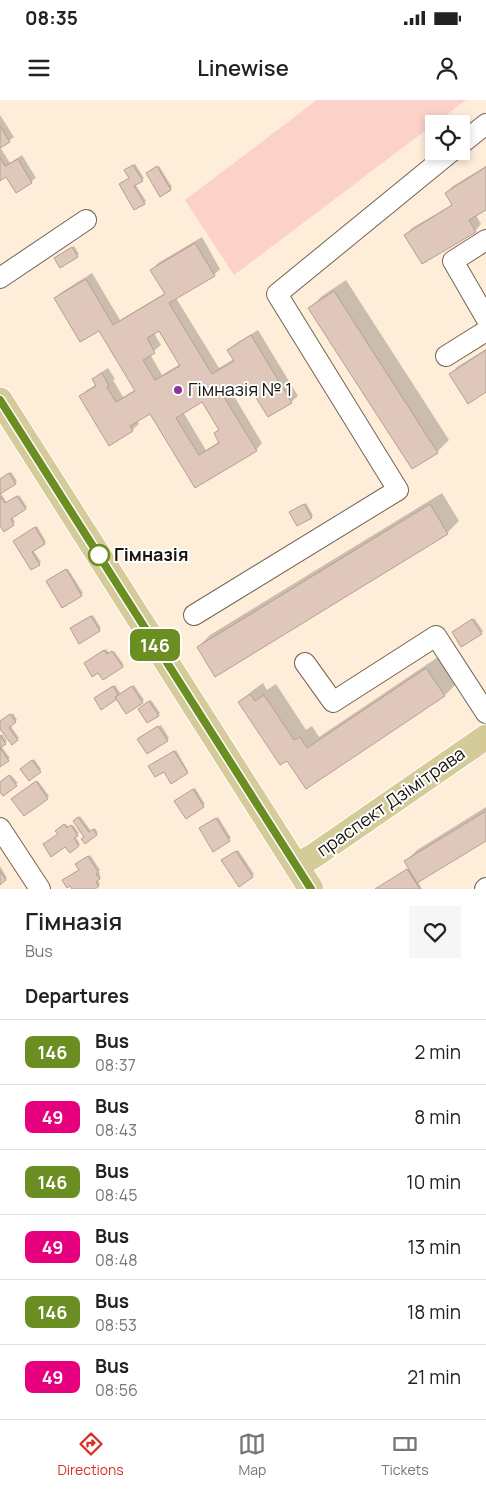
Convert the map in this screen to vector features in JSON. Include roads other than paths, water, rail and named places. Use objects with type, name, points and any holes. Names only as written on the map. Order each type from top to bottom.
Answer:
[{"type":"main road","points":[[0,400],[311,889]]},
{"type":"main road","name":"праспект Дзімітрава","points":[[296,866],[315,855],[486,737]]},
{"type":"street","points":[[470,137],[486,124]]},
{"type":"street","points":[[194,615],[398,490],[277,294],[441,160]]},
{"type":"street","points":[[0,278],[86,220]]},
{"type":"street","points":[[486,240],[453,261],[486,318]]},
{"type":"street","points":[[446,356],[486,330]]},
{"type":"street","points":[[305,663],[333,702],[436,636],[486,713]]},
{"type":"street","points":[[0,828],[40,889]]},
{"type":"place","name":"Гімназія № 1","points":[[178,390]]},
{"type":"place","name":"Гімназія","points":[[99,555]]}]
